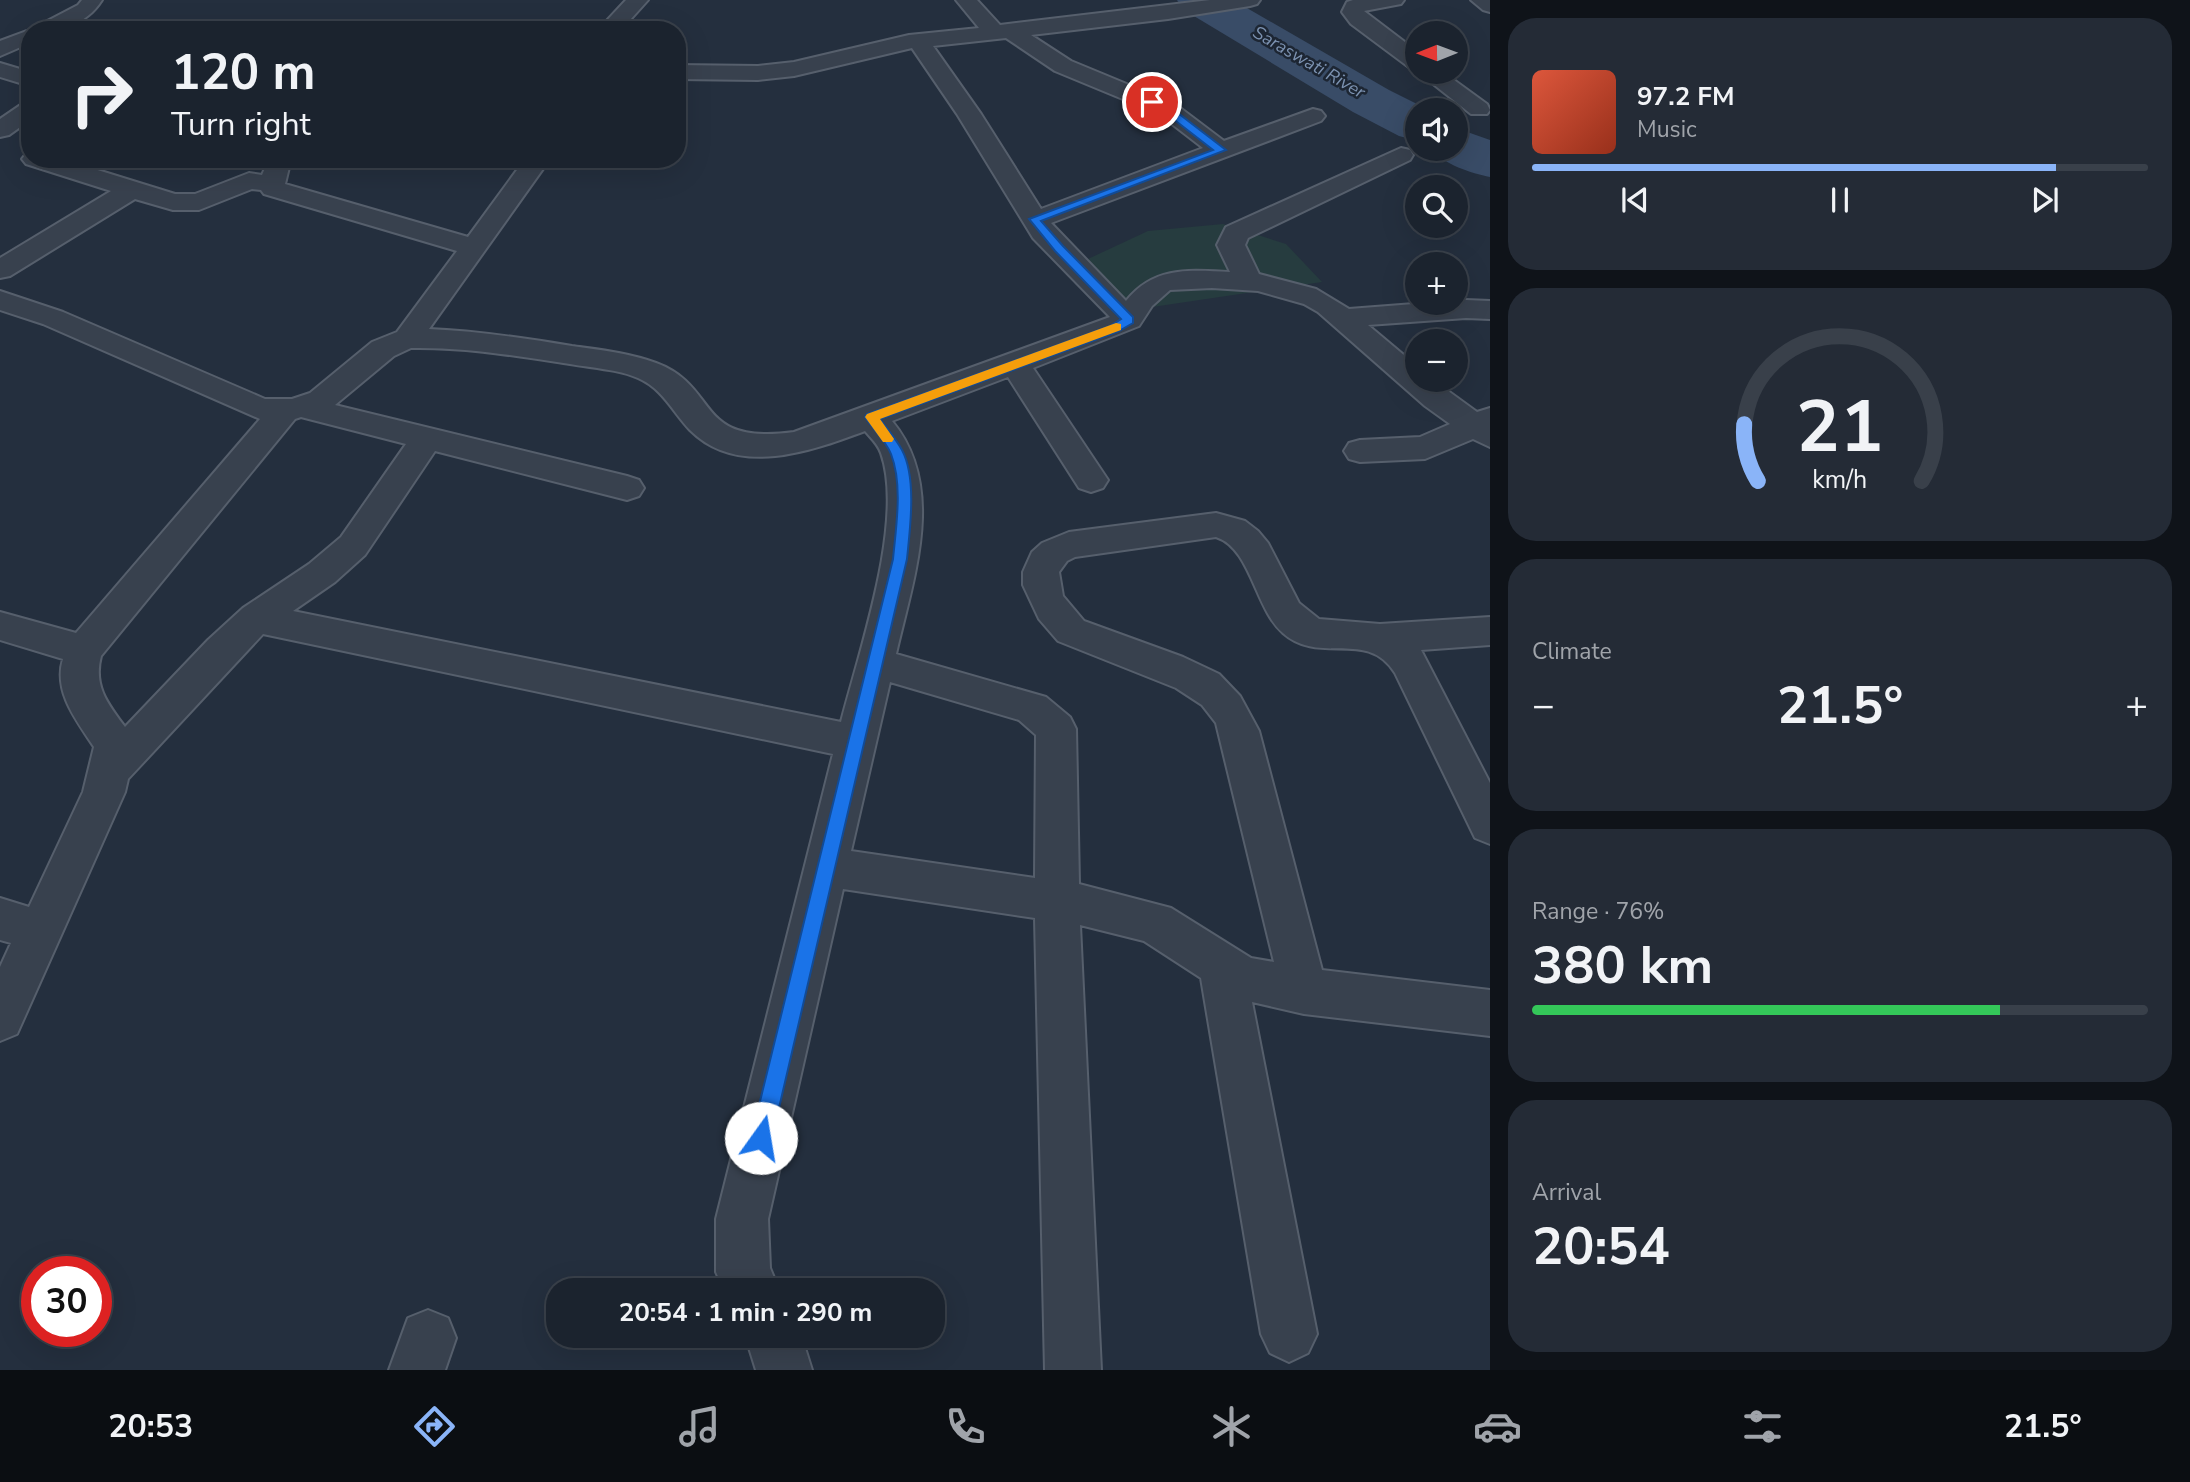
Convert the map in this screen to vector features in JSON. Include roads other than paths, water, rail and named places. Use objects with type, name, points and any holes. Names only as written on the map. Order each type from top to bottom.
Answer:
[{"type":"street","points":[[61,21],[86,9],[92,0]]},
{"type":"street","points":[[618,21],[638,0]]},
{"type":"street","points":[[966,0],[1002,31],[1063,66],[1167,109],[1221,150]]},
{"type":"street","points":[[686,72],[758,73],[794,69],[918,41],[1168,13],[1250,0]]},
{"type":"street","points":[[1394,0],[1354,6],[1353,12],[1405,53]]},
{"type":"street","points":[[1481,0],[1490,6]]},
{"type":"street","points":[[0,49],[21,39]]},
{"type":"street","points":[[918,41],[970,114],[1035,219],[1059,249],[1129,320]]},
{"type":"street","points":[[0,70],[21,76]]},
{"type":"street","points":[[1445,84],[1479,109]]},
{"type":"street","points":[[0,130],[21,115]]},
{"type":"street","points":[[1035,219],[1313,117]]},
{"type":"street","points":[[1249,283],[1231,245],[1236,233],[1401,155]]},
{"type":"street","points":[[68,168],[185,203],[213,197],[229,187],[276,171],[273,189],[279,192],[474,247]]},
{"type":"street","points":[[407,339],[531,168]]},
{"type":"street","points":[[0,270],[133,189]]},
{"type":"street","points":[[0,300],[53,318],[261,409],[293,408],[321,400],[383,349],[407,339],[466,338],[626,365],[656,374],[676,389],[700,422],[729,442],[779,447],[808,440],[1114,328],[1129,320],[1146,293],[1163,282],[1185,279],[1266,283],[1311,297],[1328,306],[1436,399],[1484,427]]},
{"type":"street","points":[[1342,318],[1466,309],[1490,310]]},
{"type":"street","points":[[1015,364],[1091,480]]},
{"type":"street","points":[[293,408],[428,438],[627,488]]},
{"type":"street","points":[[0,1018],[20,925],[104,792],[110,770],[115,745],[78,687],[77,669],[84,650],[293,408]]},
{"type":"street","points":[[746,1278],[743,1272],[742,1219],[900,559],[904,520],[903,484],[897,452],[872,417]]},
{"type":"street","points":[[1360,452],[1425,448],[1484,427]]},
{"type":"street","points":[[110,770],[221,651],[256,618],[322,573],[353,545],[428,438]]},
{"type":"street","points":[[1304,991],[1239,732],[1231,713],[1216,693],[1196,680],[1071,631],[1056,618],[1043,597],[1040,581],[1047,557],[1069,545],[1216,525],[1230,527],[1242,533],[1251,545],[1284,611],[1300,626],[1326,635],[1381,638],[1490,631]]},
{"type":"street","points":[[256,618],[856,742]]},
{"type":"street","points":[[0,626],[84,650]]},
{"type":"street","points":[[1381,638],[1398,648],[1410,665],[1490,825]]},
{"type":"street","points":[[875,663],[1032,708],[1056,729],[1057,901],[1073,1370]]},
{"type":"street","points":[[826,867],[1096,907],[1155,923],[1242,978],[1304,991],[1490,1013]]},
{"type":"street","points":[[1222,965],[1289,1334]]},
{"type":"street","points":[[777,1348],[784,1370]]},
{"type":"waterway","name":"Saraswati River","points":[[1200,0],[1405,118]]},
{"type":"waterway","name":"Saraswati River","points":[[1468,150],[1490,161]]}]
